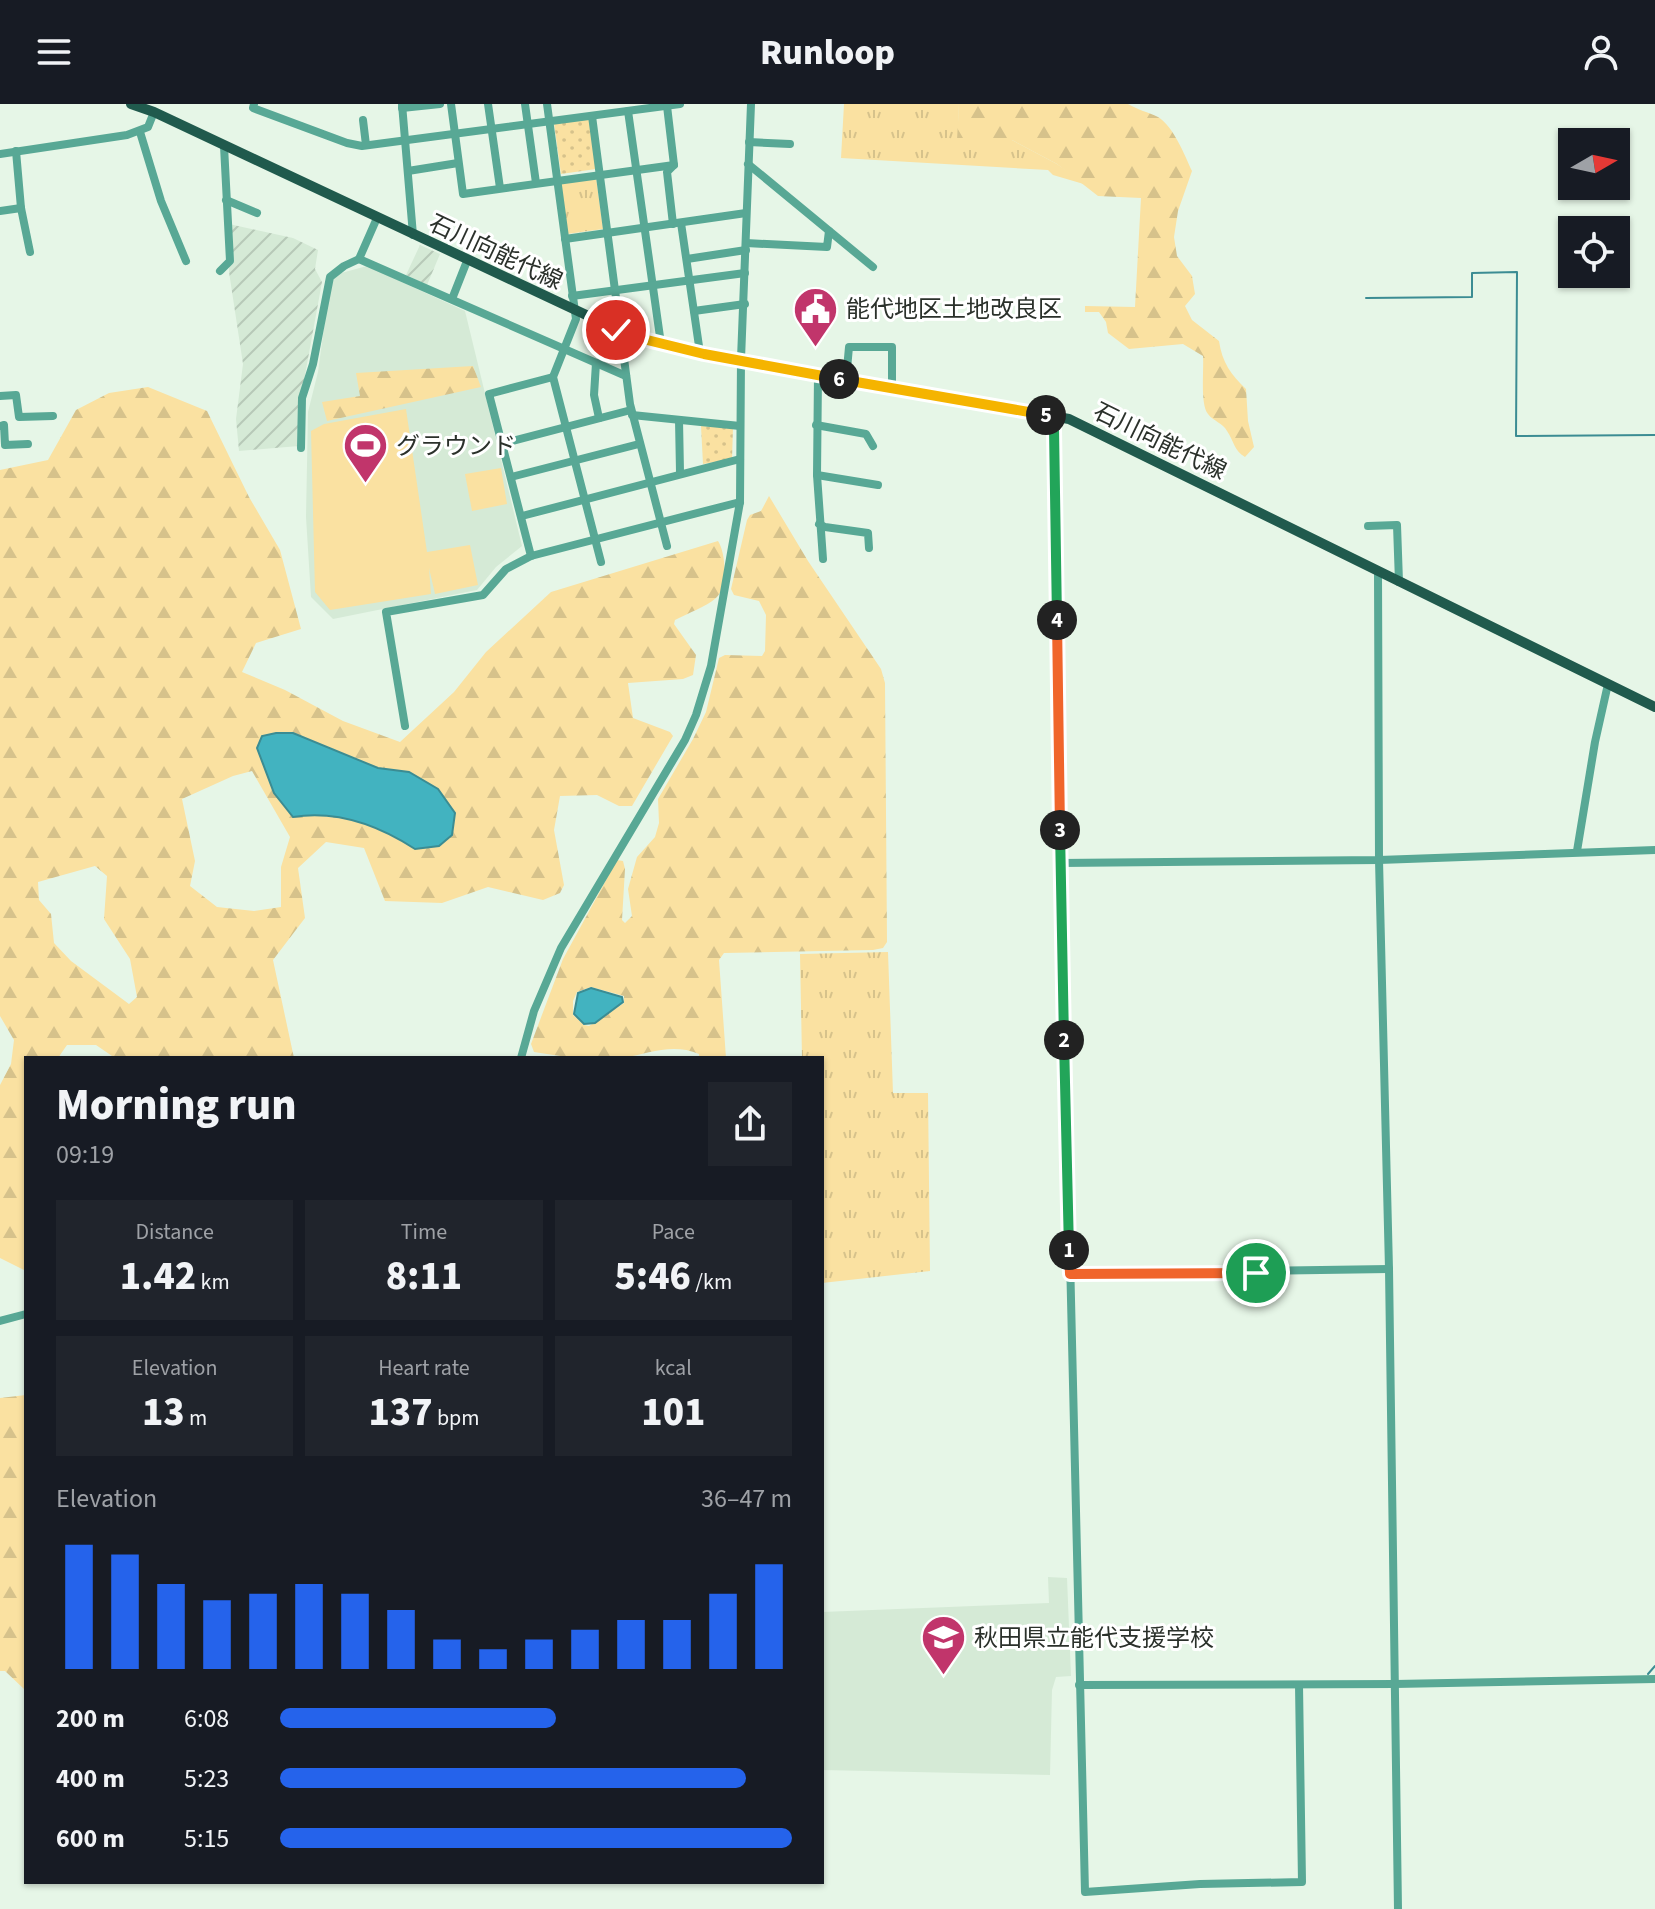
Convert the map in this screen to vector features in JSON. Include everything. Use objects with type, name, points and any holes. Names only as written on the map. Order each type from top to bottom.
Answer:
[{"type":"main road","name":"石川向能代線","points":[[131,104],[154,112],[621,332],[700,353],[1069,419],[1655,707]]},
{"type":"street","points":[[254,104],[253,108],[347,143],[366,145],[680,104]]},
{"type":"street","points":[[413,235],[402,106],[440,104]]},
{"type":"street","points":[[451,104],[463,194],[674,165]]},
{"type":"street","points":[[488,104],[500,188]]},
{"type":"street","points":[[525,104],[536,183]]},
{"type":"street","points":[[547,104],[576,319],[553,377],[601,562]]},
{"type":"street","points":[[522,1056],[534,1011],[561,948],[685,740],[711,666],[740,502],[741,359],[751,104]]},
{"type":"street","points":[[667,106],[674,165]]},
{"type":"street","points":[[635,108],[636,170],[661,344]]},
{"type":"street","points":[[0,154],[140,132],[148,127],[154,112]]},
{"type":"street","points":[[592,116],[632,412],[667,546]]},
{"type":"street","points":[[363,120],[366,145]]},
{"type":"street","points":[[140,132],[161,201],[186,261]]},
{"type":"street","points":[[749,142],[790,144]]},
{"type":"street","points":[[220,271],[230,261],[224,146]]},
{"type":"street","points":[[16,151],[21,208],[30,252]]},
{"type":"street","points":[[408,171],[458,163]]},
{"type":"street","points":[[748,164],[873,267]]},
{"type":"street","points":[[674,165],[667,172],[687,259],[700,353]]},
{"type":"street","points":[[226,200],[257,213]]},
{"type":"street","points":[[0,211],[21,208]]},
{"type":"street","points":[[565,239],[746,213]]},
{"type":"street","points":[[301,448],[302,398],[313,362],[330,277],[359,259],[377,218]]},
{"type":"street","points":[[687,259],[746,246],[827,247],[829,231]]},
{"type":"street","points":[[359,259],[626,376]]},
{"type":"street","points":[[452,299],[467,261]]},
{"type":"street","points":[[572,296],[745,273]]},
{"type":"street","points":[[694,311],[745,304]]},
{"type":"street","points":[[846,380],[849,347],[892,347],[892,387]]},
{"type":"street","points":[[596,363],[594,395],[599,418]]},
{"type":"street","points":[[818,375],[817,475],[823,559]]},
{"type":"street","points":[[531,556],[489,394],[553,377]]},
{"type":"street","points":[[0,396],[16,395],[19,417],[53,416]]},
{"type":"street","points":[[501,444],[632,412],[740,426]]},
{"type":"street","points":[[1051,416],[1054,428],[1060,863],[1085,1892],[1200,1884],[1302,1882],[1299,1685]]},
{"type":"street","points":[[679,420],[680,472]]},
{"type":"street","points":[[0,426],[4,425],[5,445],[28,444]]},
{"type":"street","points":[[816,425],[866,434],[873,446]]},
{"type":"street","points":[[511,477],[639,444]]},
{"type":"street","points":[[522,516],[680,472],[740,459]]},
{"type":"street","points":[[817,475],[878,485]]},
{"type":"street","points":[[405,726],[386,612],[483,595],[506,569],[531,556],[740,502]]},
{"type":"street","points":[[819,524],[868,533],[869,548]]},
{"type":"street","points":[[1368,526],[1397,525],[1399,582]]},
{"type":"street","points":[[1378,572],[1379,860],[1389,1269],[1398,1909]]},
{"type":"street","points":[[1577,851],[1608,684]]},
{"type":"street","points":[[1060,863],[1379,860],[1655,850]]},
{"type":"street","points":[[1070,1274],[1389,1269]]},
{"type":"street","points":[[0,1321],[24,1315]]},
{"type":"street","points":[[1079,1685],[1655,1679]]},
{"type":"shaded area","points":[[229,224],[293,238],[318,250],[315,269],[322,282],[301,397],[299,446],[239,451],[236,419],[243,364],[229,272]]},
{"type":"shaded area","points":[[420,245],[440,254],[427,285],[406,275]]},
{"type":"shaded area","points":[[367,266],[465,311],[522,546],[496,567],[477,590],[333,619],[311,597],[306,517],[308,412],[318,372],[330,283],[334,275]]},
{"type":"shaded area","name":"秋田県立能代支援学校","points":[[1048,1577],[1067,1578],[1071,1676],[1056,1677],[1052,1690],[1050,1775],[824,1770],[824,1612],[1049,1603]]},
{"type":"green space","points":[[844,104],[959,104],[958,140],[1012,140],[1057,164],[1087,185],[1053,175],[1048,170],[841,158]]},
{"type":"green space","points":[[959,104],[1128,104],[1158,117],[1169,127],[1192,171],[1178,211],[1174,237],[1177,256],[1192,276],[1195,294],[1185,306],[1192,320],[1219,341],[1228,368],[1246,389],[1254,447],[1245,457],[1236,449],[1225,428],[1206,409],[1203,356],[1183,344],[1129,349],[1108,333],[1106,322],[1099,312],[1085,312],[1085,306],[1135,307],[1141,198],[1098,196],[1057,164],[1012,140],[957,140]]},
{"type":"green space","points":[[589,118],[596,169],[561,174],[554,123]]},
{"type":"green space","points":[[596,177],[603,229],[567,234],[560,182]]},
{"type":"green space","points":[[473,366],[481,387],[327,421],[322,402],[360,396],[356,373]]},
{"type":"green space","points":[[148,387],[207,411],[249,497],[280,550],[301,629],[256,643],[242,672],[285,690],[343,721],[400,742],[454,692],[486,652],[551,592],[718,541],[724,561],[724,578],[716,598],[675,620],[674,624],[696,655],[693,675],[683,679],[628,683],[633,718],[670,732],[673,736],[632,806],[619,806],[597,795],[560,796],[554,830],[564,885],[560,893],[543,900],[488,887],[442,903],[385,901],[364,848],[326,842],[298,868],[305,918],[273,960],[294,1056],[112,1056],[96,1045],[67,1045],[59,1056],[24,1056],[24,1270],[0,1258],[0,1085],[11,1064],[14,1040],[0,1016],[0,470],[48,460],[76,410],[109,393]],"holes":[[[293,733],[378,768],[409,772],[415,849],[357,821],[325,816],[293,817]],[[252,771],[290,837],[281,867],[281,907],[254,911],[217,907],[190,886],[195,861],[182,799],[233,776]],[[95,866],[107,876],[104,919],[130,959],[137,997],[129,1004],[71,961],[54,943],[51,914],[39,900],[38,882]]]},
{"type":"green space","name":"グラウンド","points":[[406,409],[427,552],[470,545],[478,585],[435,594],[429,568],[431,594],[330,610],[315,592],[311,431],[324,424]]},
{"type":"green space","points":[[701,426],[733,428],[732,459],[703,464]]},
{"type":"green space","points":[[501,468],[507,504],[472,511],[465,474]]},
{"type":"green space","points":[[769,496],[808,561],[881,669],[885,683],[887,942],[883,948],[873,950],[724,953],[719,960],[726,1056],[699,1056],[680,1049],[633,1056],[564,1056],[534,1052],[531,1044],[563,959],[617,860],[623,861],[625,869],[622,920],[625,923],[632,916],[628,889],[637,857],[655,837],[659,823],[658,799],[706,712],[719,658],[725,655],[762,656],[765,651],[766,615],[759,601],[734,595],[731,589],[750,515],[761,511]],"holes":[[[591,987],[624,996],[624,1003],[589,1026],[573,1015],[577,992]]]},
{"type":"green space","points":[[888,952],[893,1093],[928,1093],[930,1271],[824,1283],[824,1056],[802,1056],[800,954]]},
{"type":"green space","points":[[24,1395],[24,1689],[5,1671],[0,1671],[0,1398]]},
{"type":"water","points":[[293,733],[378,768],[409,772],[438,789],[455,813],[452,835],[439,846],[415,849],[357,821],[309,815],[293,817],[274,793],[257,748],[262,736]]},
{"type":"water","points":[[591,988],[622,997],[623,1002],[595,1023],[584,1024],[574,1014],[578,993]]},
{"type":"waterway","points":[[1366,298],[1472,297],[1472,273],[1517,272],[1516,436],[1655,435]]},
{"type":"waterway","points":[[1648,1674],[1655,1666]]},
{"type":"place","name":"能代地区土地改良区","points":[[815,348]]},
{"type":"place","name":"グラウンド","points":[[365,485]]},
{"type":"place","name":"秋田県立能代支援学校","points":[[943,1677]]},
{"type":"route","points":[[616,330],[704,354],[1051,416],[1054,428],[1070,1274],[1256,1273]]}]
